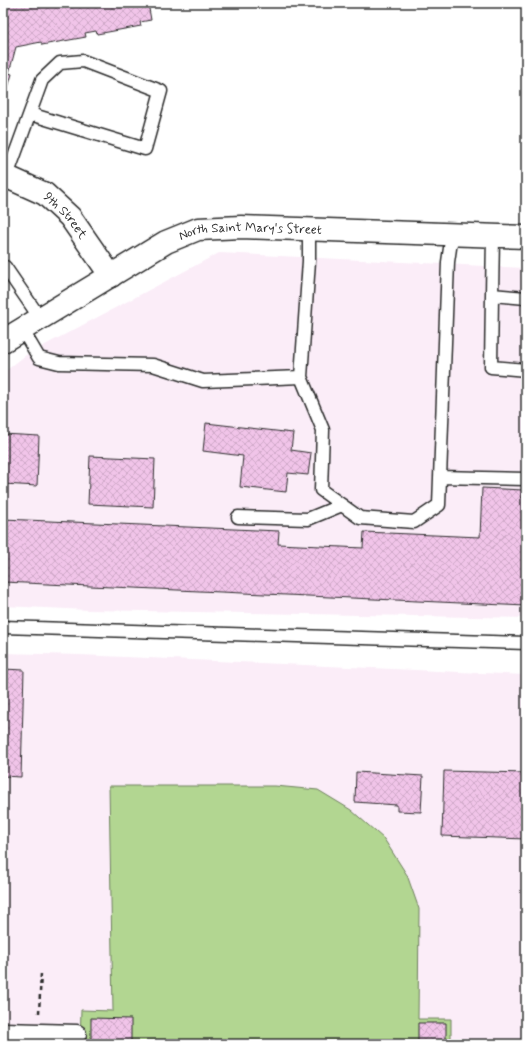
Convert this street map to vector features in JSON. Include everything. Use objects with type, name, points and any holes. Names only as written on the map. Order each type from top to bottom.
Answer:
[{"type":"street","name":"9th Street","points":[[5,176],[45,194],[70,217],[111,276]]},
{"type":"street","name":"North Saint Mary's Street","points":[[3,340],[166,242],[198,229],[241,226],[526,237]]},
{"type":"street","points":[[3,1032],[76,1034]]},
{"type":"lane","points":[[5,176],[42,80],[60,63],[83,61],[160,91],[146,149],[30,114]]},
{"type":"lane","points":[[309,229],[309,261],[301,377],[323,430],[321,490],[360,518],[414,522],[439,505],[448,262],[452,234]]},
{"type":"lane","points":[[493,236],[491,367],[526,370]]},
{"type":"lane","points":[[3,268],[5,267],[31,324],[39,358],[58,363],[153,365],[203,381],[301,377]]},
{"type":"lane","points":[[492,295],[526,298]]},
{"type":"lane","points":[[440,477],[526,480]]},
{"type":"lane","points":[[238,517],[308,519],[342,505]]},
{"type":"lane","points":[[3,627],[526,643]]},
{"type":"path","points":[[37,1033],[41,972]]},
{"type":"shaded area","points":[[219,253],[526,268],[526,618],[88,610],[3,606],[3,373],[26,355]]},
{"type":"shaded area","points":[[3,653],[80,655],[526,675],[526,1044],[3,1044]]},
{"type":"green space","points":[[109,786],[275,786],[318,790],[351,810],[384,839],[407,875],[419,909],[418,1019],[451,1019],[451,1044],[80,1044],[81,1010],[113,1011]]},
{"type":"building","points":[[3,3],[148,3],[151,20],[140,22],[141,26],[97,34],[96,31],[85,33],[86,37],[42,45],[41,42],[16,47],[9,73],[12,74],[3,105]]},
{"type":"building","points":[[206,423],[293,433],[291,450],[311,453],[308,475],[288,473],[286,492],[240,487],[243,456],[203,451]]},
{"type":"building","points":[[3,434],[39,436],[37,486],[3,484]]},
{"type":"building","points":[[90,456],[155,459],[153,507],[88,504]]},
{"type":"building","points":[[482,488],[523,490],[522,498],[526,498],[526,606],[3,582],[3,519],[279,531],[278,544],[363,548],[364,532],[480,537]]},
{"type":"building","points":[[3,669],[24,670],[21,777],[3,776]]},
{"type":"building","points":[[444,771],[526,773],[526,839],[442,836]]},
{"type":"building","points":[[356,772],[423,776],[421,812],[397,811],[397,805],[355,802]]},
{"type":"building","points":[[91,1018],[131,1019],[131,1044],[91,1044]]},
{"type":"building","points":[[418,1023],[446,1023],[446,1044],[418,1044]]}]
